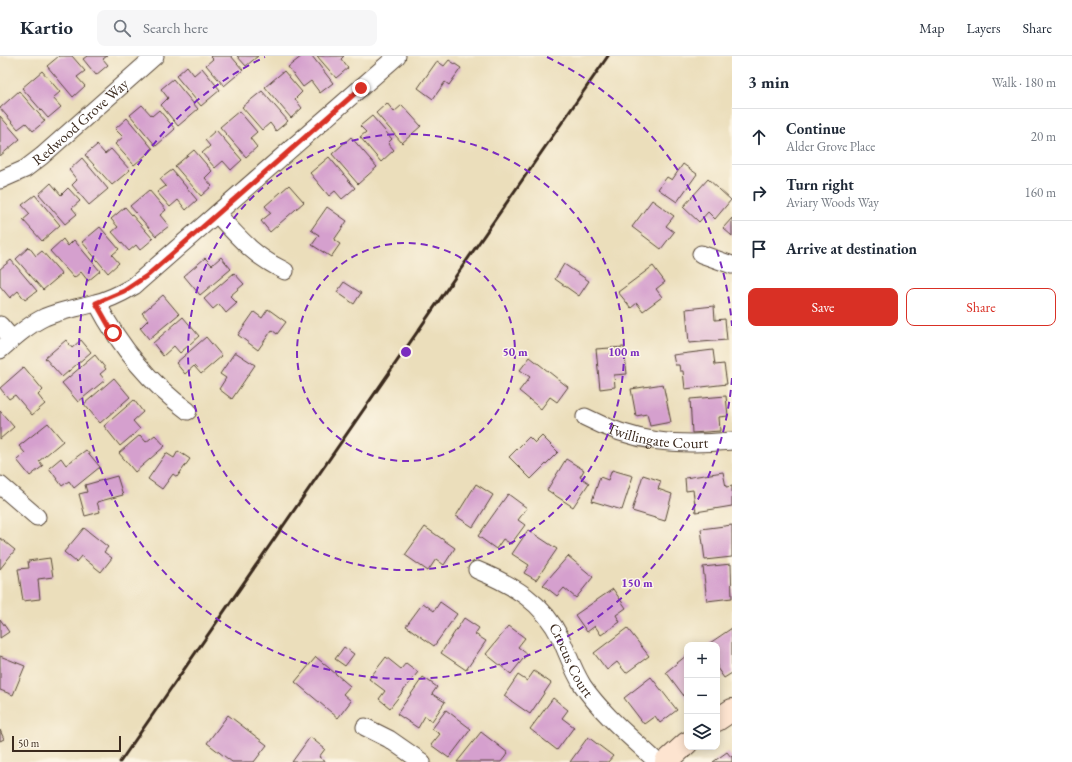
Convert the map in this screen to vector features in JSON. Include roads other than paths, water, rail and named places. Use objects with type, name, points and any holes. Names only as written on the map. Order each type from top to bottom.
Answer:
[{"type":"street","name":"Redwood Grove Way","points":[[0,180],[24,169],[42,156],[155,56]]},
{"type":"street","points":[[0,325],[6,344],[45,317],[62,310],[96,303],[114,297],[134,286],[397,56]]},
{"type":"street","points":[[217,214],[252,252],[268,263],[285,271]]},
{"type":"street","points":[[701,254],[732,265]]},
{"type":"street","points":[[96,303],[118,341],[153,381],[169,397],[188,411]]},
{"type":"street","name":"Twillingate Court","points":[[585,417],[616,432],[650,441],[684,444],[732,441]]},
{"type":"street","points":[[0,485],[37,517]]},
{"type":"street","name":"Crocus Court","points":[[477,570],[504,581],[518,590],[542,611],[560,638],[574,670],[593,699],[657,762]]},
{"type":"street","points":[[720,718],[732,710]]},
{"type":"street","points":[[365,727],[389,739],[422,762]]},
{"type":"street","points":[[666,762],[684,746]]},
{"type":"railway","points":[[120,762],[608,56]]}]
